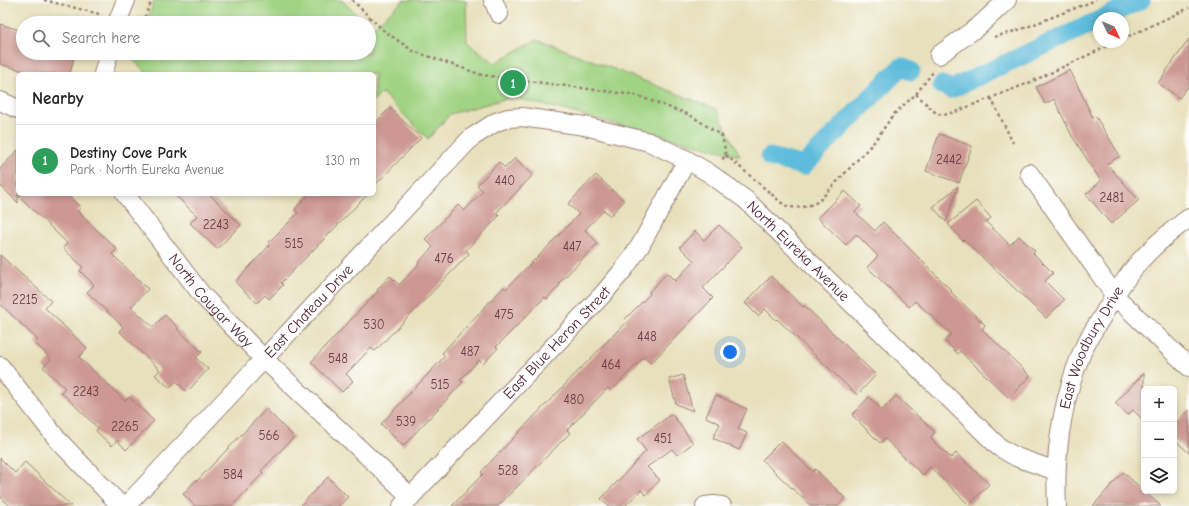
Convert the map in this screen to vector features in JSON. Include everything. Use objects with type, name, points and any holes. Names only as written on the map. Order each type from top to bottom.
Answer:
[{"type":"street","points":[[120,16],[126,0]]},
{"type":"street","points":[[939,55],[979,26],[1007,0]]},
{"type":"street","points":[[104,72],[107,60]]},
{"type":"street","points":[[0,101],[16,108]]},
{"type":"street","name":"North Eureka Avenue","points":[[496,122],[508,118],[522,117],[586,126],[649,142],[687,160],[709,173],[746,200],[999,447],[1016,457],[1056,471]]},
{"type":"street","name":"East Chateau Drive","points":[[126,506],[471,138],[496,122]]},
{"type":"street","name":"East Blue Heron Street","points":[[406,502],[604,293],[624,269],[640,246],[687,160]]},
{"type":"street","points":[[1029,173],[1114,296],[1189,367]]},
{"type":"street","name":"North Cougar Way","points":[[127,196],[202,295],[264,360],[406,502]]},
{"type":"street","name":"East Woodbury Drive","points":[[1057,506],[1056,471],[1060,429],[1069,389],[1082,350],[1126,277],[1156,246],[1189,218]]},
{"type":"street","points":[[0,366],[58,440],[121,506]]},
{"type":"path","points":[[44,0],[99,14]]},
{"type":"path","points":[[145,16],[152,0]]},
{"type":"path","points":[[352,0],[369,16]]},
{"type":"path","points":[[990,38],[1022,29],[1096,0]]},
{"type":"path","points":[[1129,36],[1189,8]]},
{"type":"path","points":[[376,23],[383,30],[413,51],[482,75],[635,95],[690,115],[722,136],[726,154],[784,205],[792,209],[810,206],[819,201],[874,142],[894,114],[916,94],[939,65],[939,55]]},
{"type":"path","points":[[916,94],[936,113],[943,115],[955,112],[1031,82],[1103,48]]},
{"type":"path","points":[[991,98],[1013,143]]},
{"type":"path","points":[[721,162],[726,154]]},
{"type":"green space","points":[[155,0],[342,0],[358,16],[149,16]]},
{"type":"green space","points":[[404,0],[466,0],[467,42],[495,63],[537,39],[716,109],[740,156],[512,97],[450,114],[428,139],[382,93],[376,99],[376,72],[146,72],[133,60],[376,60],[376,25]]},
{"type":"building","points":[[0,24],[16,29],[16,60],[73,60],[70,72],[27,72],[0,64]]},
{"type":"building","points":[[1189,39],[1189,85],[1179,98],[1158,83]]},
{"type":"building","points":[[1070,70],[1093,118],[1096,117],[1120,156],[1107,164],[1139,200],[1111,224],[1086,194],[1101,181],[1072,136],[1054,99],[1045,104],[1036,87]]},
{"type":"building","points":[[390,108],[421,138],[376,184],[376,122]]},
{"type":"building","points":[[939,134],[972,146],[959,183],[926,171]]},
{"type":"building","points":[[16,152],[16,196],[18,196],[18,203],[0,185],[0,169]]},
{"type":"building","points":[[515,158],[533,175],[496,213],[499,216],[466,250],[469,254],[375,351],[371,348],[346,374],[353,381],[342,392],[311,362],[378,291],[377,290],[390,276],[399,285],[419,264],[418,263],[433,247],[425,239],[458,205],[464,211],[483,191],[477,185],[499,162],[505,168]]},
{"type":"building","points":[[596,175],[624,201],[610,216],[604,210],[585,230],[598,243],[559,283],[560,285],[547,299],[545,297],[496,347],[498,348],[483,364],[479,360],[460,380],[463,382],[403,446],[381,424],[445,356],[442,353],[477,315],[504,287],[506,289],[579,214],[568,204]]},
{"type":"building","points":[[958,186],[946,222],[933,207]]},
{"type":"building","points":[[845,191],[861,206],[855,212],[875,231],[883,222],[985,325],[982,329],[1030,376],[1009,398],[960,351],[958,354],[945,341],[951,334],[930,314],[915,301],[909,307],[867,267],[878,256],[856,234],[846,245],[818,218]]},
{"type":"building","points":[[19,196],[69,196],[81,208],[77,211],[117,249],[112,254],[148,289],[131,307],[153,327],[165,315],[178,328],[177,329],[202,352],[196,358],[208,369],[187,392],[176,381],[170,388],[155,375],[160,370],[119,331],[123,327],[87,292],[94,285],[80,271],[83,267],[63,248],[67,243]]},
{"type":"building","points":[[176,196],[211,196],[241,225],[217,249],[190,223],[197,216]]},
{"type":"building","points":[[307,196],[366,196],[281,283],[283,285],[269,299],[265,295],[257,303],[235,282],[269,246],[267,244],[298,213],[295,209]]},
{"type":"building","points":[[976,201],[991,218],[986,222],[1010,245],[1019,236],[1035,251],[1033,253],[1053,273],[1045,281],[1064,300],[1046,318],[964,240],[963,241],[948,224]]},
{"type":"building","points":[[719,225],[742,247],[703,288],[713,298],[651,363],[644,357],[611,391],[608,388],[567,430],[570,433],[498,506],[452,506],[483,474],[481,472],[626,322],[624,320],[650,294],[649,292],[667,273],[675,281],[694,261],[680,247],[695,231],[704,240]]},
{"type":"building","points":[[0,255],[51,301],[45,308],[87,348],[79,357],[125,401],[129,397],[154,421],[126,450],[117,440],[112,446],[96,431],[98,428],[61,392],[65,388],[43,367],[51,359],[35,343],[38,340],[0,304]]},
{"type":"building","points":[[771,276],[803,307],[805,306],[876,375],[857,395],[765,309],[758,316],[745,303]]},
{"type":"building","points":[[1144,373],[1144,386],[1141,386],[1141,418],[1133,410],[1128,415],[1115,403]]},
{"type":"building","points":[[683,375],[693,411],[676,404],[669,379]]},
{"type":"building","points":[[716,395],[747,409],[738,429],[747,433],[739,450],[713,438],[720,424],[706,417]]},
{"type":"building","points":[[896,396],[935,432],[930,438],[951,458],[956,453],[989,484],[969,505],[930,467],[923,475],[885,439],[880,443],[852,415],[869,397],[882,410]]},
{"type":"building","points":[[266,409],[294,437],[261,471],[263,473],[232,506],[195,506],[183,494]]},
{"type":"building","points":[[1189,409],[1189,453],[1177,442],[1177,422]]},
{"type":"building","points":[[672,414],[693,443],[677,455],[672,449],[647,467],[660,480],[646,495],[641,490],[625,506],[608,506],[601,499],[646,451],[637,439]]},
{"type":"building","points":[[781,441],[813,472],[815,469],[845,498],[838,506],[811,506],[762,460]]},
{"type":"building","points":[[0,458],[15,473],[25,462],[71,506],[10,506],[0,496]]},
{"type":"building","points":[[1123,472],[1141,488],[1141,494],[1147,494],[1161,506],[1093,506]]},
{"type":"building","points":[[328,477],[348,497],[339,506],[300,506]]},
{"type":"waterway","points":[[1116,12],[1141,0]]},
{"type":"waterway","points":[[942,85],[951,89],[1093,23]]},
{"type":"waterway","points":[[770,157],[803,166],[901,67],[911,71]]},
{"type":"place","name":"Destiny Cove Park","points":[[513,83]]}]
